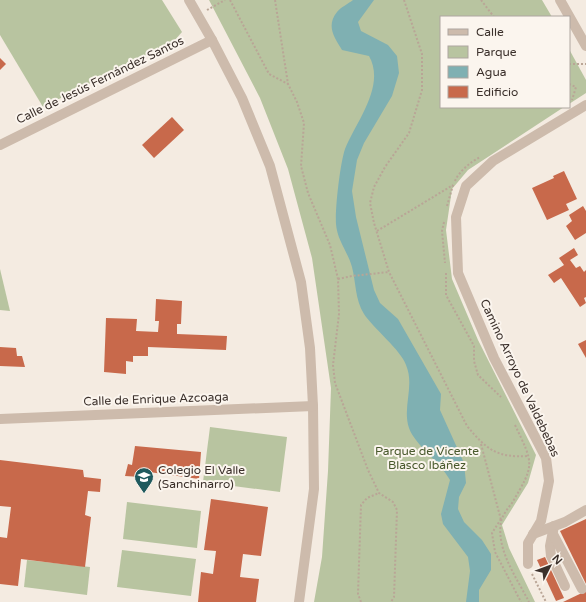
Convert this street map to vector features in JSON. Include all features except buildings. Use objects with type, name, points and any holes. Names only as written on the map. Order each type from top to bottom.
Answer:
[{"type":"street","points":[[189,0],[212,40],[242,98],[264,153],[287,226],[301,282],[310,348],[313,406],[314,489],[299,602]]},
{"type":"street","points":[[560,0],[569,16]]},
{"type":"street","points":[[570,18],[586,46]]},
{"type":"street","name":"Calle de Jesús Fernández Santos","points":[[0,145],[212,40]]},
{"type":"street","name":"Camino Arroyo de Valdebebas","points":[[528,564],[528,543],[541,520],[549,481],[546,458],[494,358],[458,273],[456,217],[466,186],[493,161],[586,105]]},
{"type":"street","name":"Calle de Enrique Azcoaga","points":[[0,419],[313,406]]},
{"type":"street","points":[[532,534],[553,530],[586,510]]},
{"type":"street","points":[[553,530],[550,546],[551,556],[565,586]]},
{"type":"street","points":[[553,530],[582,589]]},
{"type":"path","points":[[197,14],[225,0]]},
{"type":"path","points":[[230,0],[269,74],[288,84]]},
{"type":"path","points":[[275,0],[288,84],[297,102],[304,123],[301,166],[308,193],[330,245],[338,279],[339,314],[333,365],[335,383],[368,470],[379,493],[393,502],[397,510],[394,597],[391,602]]},
{"type":"path","points":[[404,0],[422,54],[422,90],[409,133],[385,167],[374,187],[370,203],[377,231],[390,272],[467,426],[482,444],[498,453],[512,457],[530,456]]},
{"type":"path","points":[[482,0],[493,16]]},
{"type":"path","points":[[570,64],[586,64]]},
{"type":"path","points":[[570,84],[576,87],[572,100],[570,101]]},
{"type":"path","points":[[377,231],[454,184]]},
{"type":"path","points":[[338,279],[370,273],[390,272]]},
{"type":"path","points":[[482,444],[501,520],[492,533],[496,552],[521,602]]},
{"type":"path","points":[[361,602],[358,594],[361,506],[367,498],[379,493]]},
{"type":"path","points":[[528,564],[546,602]]},
{"type":"green space","points":[[0,0],[162,0],[182,32],[174,41],[43,107],[0,35]]},
{"type":"green space","name":"Parque de Vicente Blasco Ibáñez","points":[[209,0],[542,0],[551,16],[440,16],[440,108],[562,108],[468,170],[452,189],[446,230],[452,279],[478,340],[536,455],[528,483],[502,525],[509,548],[535,602],[314,602],[322,557],[328,471],[331,388],[312,258],[288,169],[260,98]]},
{"type":"green space","points":[[570,51],[586,80],[586,93],[570,103]]},
{"type":"green space","points":[[0,269],[10,311],[0,310]]},
{"type":"green space","points":[[210,427],[287,437],[280,492],[203,482]]},
{"type":"green space","points":[[127,502],[201,511],[197,548],[123,539]]},
{"type":"green space","points":[[122,550],[196,559],[191,596],[117,587]]},
{"type":"green space","points":[[27,560],[90,567],[87,595],[24,587]]},
{"type":"water","points":[[353,0],[374,0],[358,22],[361,31],[388,45],[397,56],[399,73],[392,96],[364,143],[357,160],[352,191],[356,217],[374,290],[380,303],[398,319],[441,394],[440,410],[464,463],[466,483],[459,497],[458,509],[464,522],[482,540],[491,554],[491,570],[479,590],[479,602],[466,602],[470,571],[468,557],[443,524],[441,514],[450,480],[446,473],[417,441],[409,428],[407,412],[409,381],[406,365],[399,353],[368,320],[361,309],[357,297],[352,267],[340,241],[337,230],[337,198],[343,156],[350,138],[368,104],[374,79],[373,68],[369,56],[342,50],[332,31],[332,22],[337,12]]},
{"type":"place","name":"Colegio El Valle (Sanchinarro)","points":[[144,494]]}]
